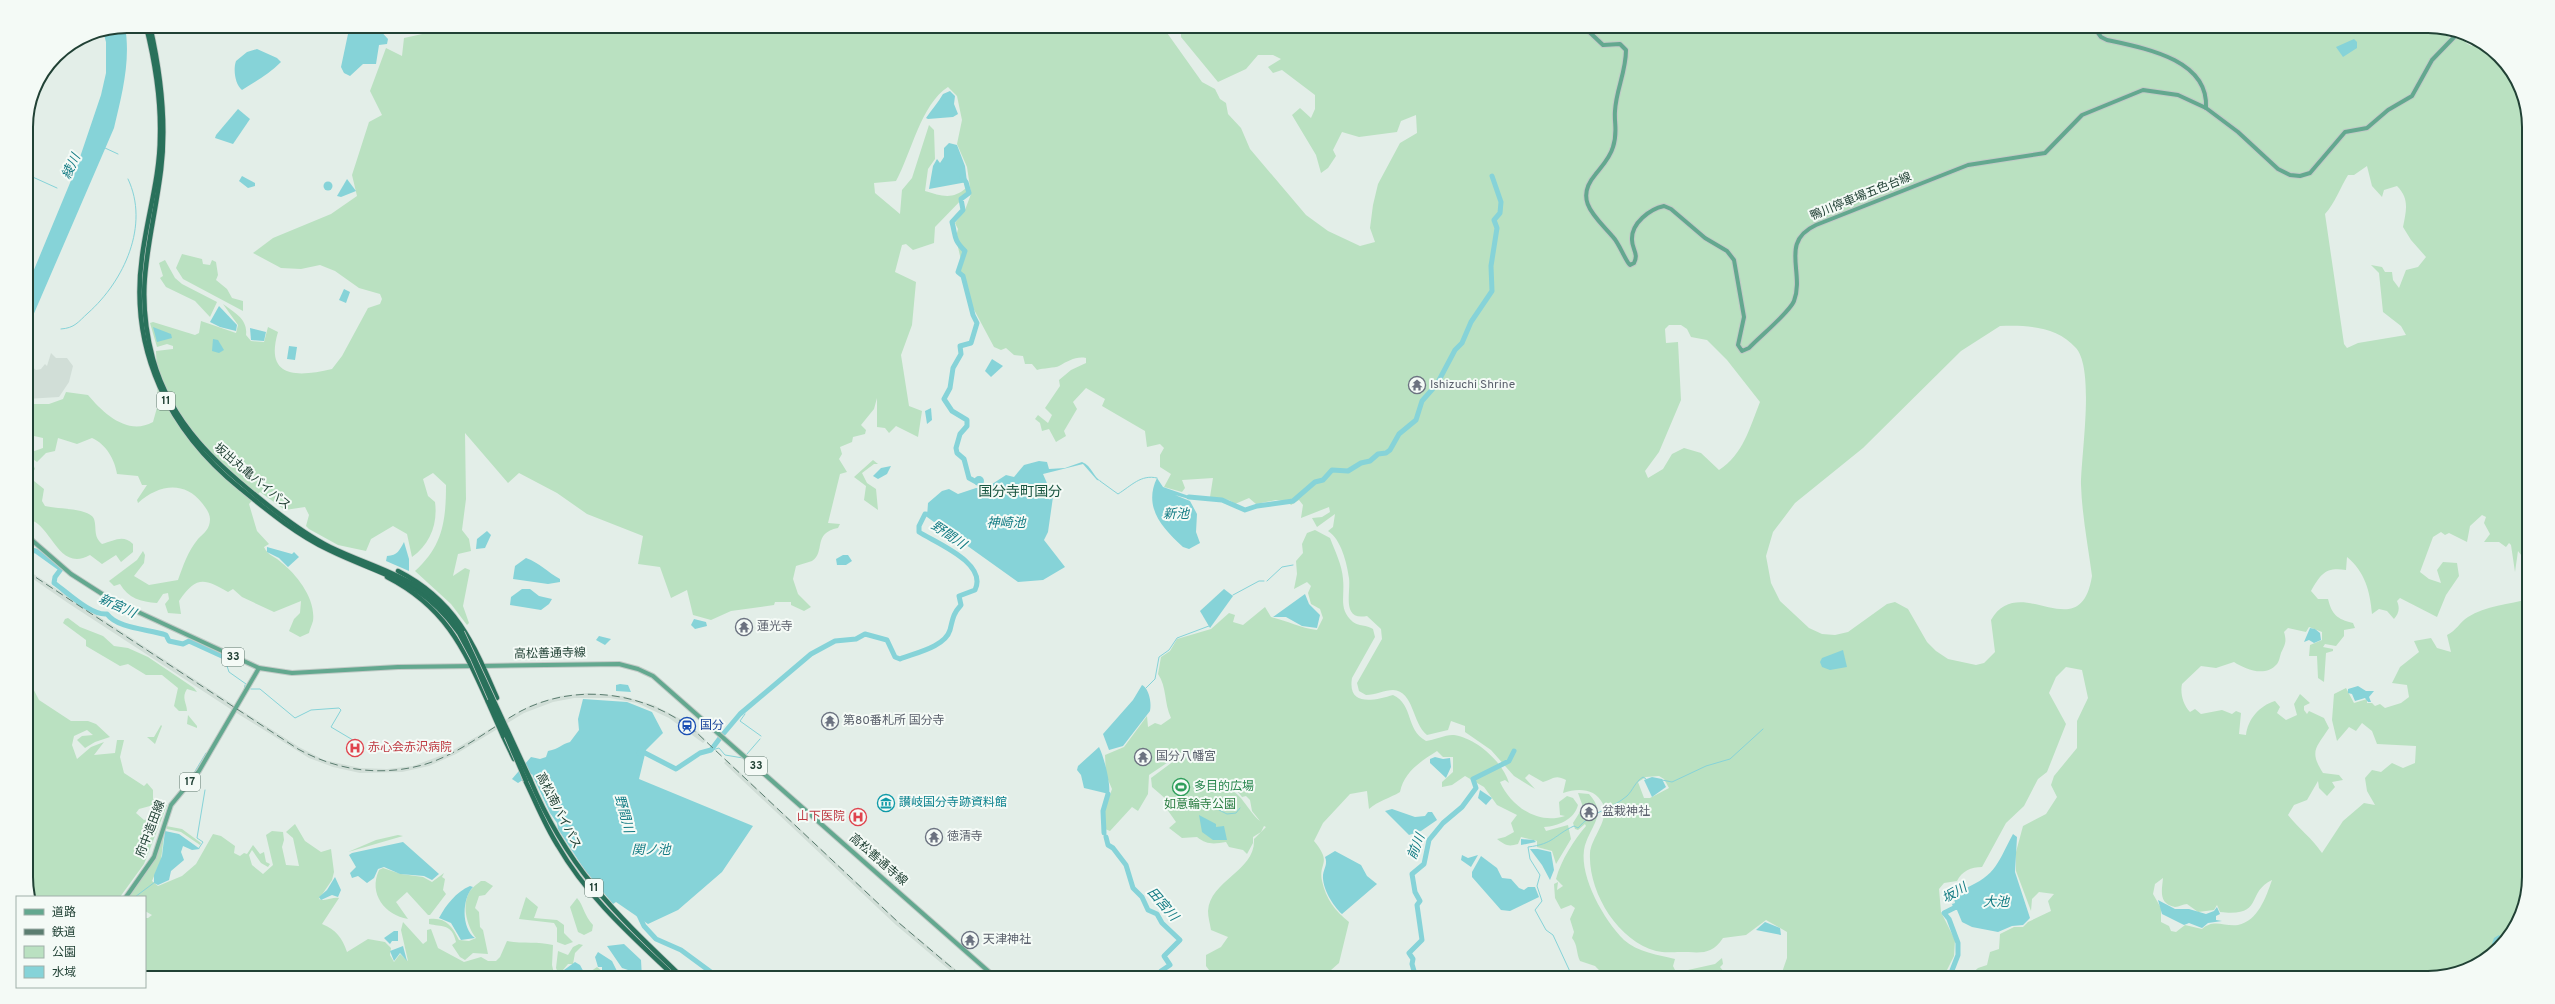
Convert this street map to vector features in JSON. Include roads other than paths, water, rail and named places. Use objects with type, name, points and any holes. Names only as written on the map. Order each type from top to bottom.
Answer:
[{"type":"highway","name":"坂出丸亀バイパス","points":[[147,33],[157,78],[160,137],[157,171],[142,259],[140,292],[145,340],[156,379],[178,422],[214,466],[295,530],[344,557],[382,571],[411,586],[433,603],[460,632]]},
{"type":"highway","name":"坂出丸亀バイパス","points":[[151,33],[160,78],[164,131],[161,172],[147,244],[143,292],[148,339],[159,377],[184,424],[217,463],[298,527],[322,542],[352,556],[398,574],[424,590],[447,612],[460,632],[478,666]]},
{"type":"highway","points":[[352,556],[374,561],[398,570],[432,592],[460,622],[478,666]]},
{"type":"highway","name":"11","points":[[344,557],[395,581],[421,597],[450,627],[478,666],[497,698],[528,780]]},
{"type":"highway","name":"11","points":[[478,666],[488,702],[528,780]]},
{"type":"highway","name":"高松南バイパス","points":[[478,666],[554,840],[581,880],[617,922],[669,971]]},
{"type":"highway","name":"高松南バイパス","points":[[528,780],[559,838],[585,877],[620,918],[676,971]]},
{"type":"main road","name":"鴨川停車場五色台線","points":[[1590,33],[1600,44],[1620,44],[1626,50],[1625,70],[1615,111],[1617,124],[1614,143],[1606,161],[1589,185],[1587,202],[1589,210],[1617,241],[1630,265],[1634,264],[1636,259],[1632,239],[1636,226],[1648,214],[1664,206],[1705,238],[1727,250],[1734,260],[1744,311],[1744,325],[1738,345],[1742,351],[1749,348],[1794,301],[1797,239],[1806,229],[1968,165],[2045,153],[2082,115],[2140,90],[2153,90],[2178,95],[2206,108],[2228,123],[2281,172],[2294,176],[2306,175],[2316,168],[2345,132],[2367,128],[2388,110],[2412,96],[2428,66],[2454,37]]},
{"type":"main road","points":[[2098,33],[2101,37],[2107,40],[2150,50],[2195,75],[2203,84],[2206,94],[2206,108]]},
{"type":"main road","name":"高松善通寺線","points":[[33,541],[71,574],[110,599],[259,668],[292,673],[398,667],[618,664],[646,672],[660,681],[988,971]]},
{"type":"main road","name":"府中造田線","points":[[127,896],[154,857],[171,805],[199,771],[259,668]]},
{"type":"water","points":[[126,33],[127,52],[125,77],[114,128],[33,316],[33,272],[77,166],[101,95],[106,73],[106,42],[104,36]]},
{"type":"water","points":[[382,33],[388,39],[387,44],[379,45],[376,64],[363,64],[350,76],[344,73],[341,67],[348,34]]},
{"type":"water","points":[[2354,39],[2357,42],[2357,48],[2343,57],[2336,47]]},
{"type":"water","points":[[257,49],[277,58],[281,62],[267,74],[242,90],[235,77],[236,61],[247,52]]},
{"type":"water","points":[[950,91],[955,96],[954,104],[958,114],[953,117],[926,118],[943,94]]},
{"type":"water","points":[[238,109],[250,119],[233,144],[215,138],[216,135]]},
{"type":"water","points":[[949,143],[957,145],[965,166],[967,182],[929,189],[933,166],[937,159],[940,163],[944,157],[944,148]]},
{"type":"water","points":[[242,176],[255,183],[255,186],[248,188],[239,181]]},
{"type":"water","points":[[347,179],[356,191],[341,197],[337,196]]},
{"type":"water","points":[[328,181],[333,186],[328,191],[323,186]]},
{"type":"water","points":[[344,289],[350,292],[346,303],[339,300]]},
{"type":"water","points":[[219,306],[237,325],[236,331],[220,327],[210,322]]},
{"type":"water","points":[[153,327],[171,334],[172,338],[157,342]]},
{"type":"water","points":[[250,328],[266,332],[264,341],[251,340]]},
{"type":"water","points":[[213,339],[218,340],[224,350],[219,353],[212,351]]},
{"type":"water","points":[[289,346],[297,347],[295,360],[287,359]]},
{"type":"water","points":[[992,359],[1003,366],[991,377],[985,371]]},
{"type":"water","points":[[931,408],[932,420],[927,424],[925,411]]},
{"type":"water","name":"神崎池","points":[[1039,461],[1047,462],[1049,469],[1065,468],[1082,462],[1088,466],[1101,481],[1097,480],[1083,464],[1043,474],[1053,497],[1048,532],[1044,540],[1065,567],[1043,580],[1018,582],[927,517],[928,503],[942,491],[949,489],[958,494],[976,488],[986,488],[1006,475],[1014,477],[1024,465]]},
{"type":"water","points":[[891,466],[887,474],[878,479],[873,476],[881,468]]},
{"type":"water","points":[[979,476],[984,481],[979,486],[974,481]]},
{"type":"water","name":"新池","points":[[1157,478],[1163,487],[1189,496],[1189,499],[1175,495],[1190,501],[1197,514],[1196,532],[1200,543],[1189,549],[1183,547],[1162,524],[1157,516],[1152,498],[1153,489]]},
{"type":"water","points":[[487,531],[491,535],[485,548],[476,549],[477,539]]},
{"type":"water","points":[[404,542],[409,559],[409,571],[386,561],[387,556],[394,555],[398,552]]},
{"type":"water","points":[[267,547],[292,554],[294,552],[299,557],[288,567],[279,558],[267,552]]},
{"type":"water","points":[[843,555],[848,555],[852,561],[846,565],[837,565],[836,559]]},
{"type":"water","points":[[526,558],[535,562],[560,579],[560,582],[548,584],[513,579],[515,566]]},
{"type":"water","points":[[522,589],[530,589],[539,596],[552,599],[549,604],[541,610],[510,605],[511,597]]},
{"type":"water","points":[[1224,589],[1233,596],[1210,628],[1200,611]]},
{"type":"water","points":[[1305,594],[1309,604],[1320,615],[1317,628],[1302,626],[1286,617],[1273,617]]},
{"type":"water","points":[[694,619],[706,622],[707,626],[695,629],[691,625]]},
{"type":"water","points":[[2310,628],[2315,629],[2320,633],[2321,640],[2314,643],[2309,640],[2304,642]]},
{"type":"water","points":[[599,636],[611,639],[605,645],[596,640]]},
{"type":"water","points":[[1843,650],[1847,667],[1830,670],[1822,667],[1820,662],[1822,658]]},
{"type":"water","points":[[616,685],[628,685],[631,692],[616,691]]},
{"type":"water","points":[[1142,685],[1146,689],[1149,696],[1151,704],[1150,711],[1123,746],[1109,750],[1103,734],[1133,700]]},
{"type":"water","points":[[2358,686],[2366,691],[2374,691],[2369,697],[2371,702],[2368,702],[2365,698],[2355,701],[2352,694],[2348,693],[2348,689]]},
{"type":"water","name":"関ノ池","points":[[583,699],[627,702],[652,712],[663,733],[646,750],[639,779],[753,826],[722,872],[678,910],[648,924],[616,902],[613,904],[584,869],[558,829],[557,823],[550,813],[532,774],[518,783],[512,779],[531,757],[540,759],[546,757],[548,751],[570,742],[579,730],[578,719]]},
{"type":"water","points":[[1099,747],[1107,770],[1109,794],[1084,788],[1081,775],[1077,770],[1078,766]]},
{"type":"water","points":[[1435,757],[1443,759],[1450,758],[1451,767],[1446,778],[1430,763],[1430,759]]},
{"type":"water","points":[[1652,777],[1662,779],[1666,787],[1652,797],[1644,780]]},
{"type":"water","points":[[1480,790],[1492,798],[1486,805],[1478,798]]},
{"type":"water","points":[[1392,809],[1415,817],[1425,816],[1428,812],[1432,812],[1437,820],[1421,831],[1409,835],[1385,811]]},
{"type":"water","points":[[1199,815],[1216,824],[1216,827],[1224,826],[1227,840],[1213,840],[1202,832]]},
{"type":"water","points":[[165,831],[179,834],[200,849],[192,850],[183,846],[181,852],[184,860],[171,871],[169,880],[158,885],[154,883],[154,875],[162,856]]},
{"type":"water","name":"大池","points":[[2013,834],[2017,837],[2015,872],[2030,918],[2023,925],[2012,926],[1998,932],[1972,927],[1962,922],[1957,910],[1954,910],[1952,904],[1955,903],[1954,898],[1957,892],[1980,881],[1993,870]]},
{"type":"water","points":[[1521,839],[1534,840],[1536,842],[1521,845]]},
{"type":"water","points":[[403,842],[439,874],[432,880],[424,876],[400,874],[384,867],[378,869],[374,878],[367,883],[358,876],[352,878],[350,873],[356,867],[349,855],[352,853]]},
{"type":"water","points":[[1530,849],[1551,852],[1554,870],[1550,880],[1542,865]]},
{"type":"water","points":[[1335,851],[1361,865],[1367,876],[1377,884],[1342,914],[1326,891],[1323,880],[1326,864],[1325,857]]},
{"type":"water","points":[[1462,855],[1468,858],[1478,855],[1471,867],[1461,860]]},
{"type":"water","points":[[1481,856],[1497,868],[1502,878],[1511,879],[1519,888],[1524,890],[1528,887],[1535,887],[1539,897],[1510,911],[1501,910],[1472,877],[1472,872]]},
{"type":"water","points":[[335,877],[341,890],[338,897],[332,895],[321,900],[319,897],[327,890]]},
{"type":"water","points":[[470,886],[473,887],[469,892],[465,905],[465,920],[470,933],[475,938],[461,940],[451,923],[439,918],[452,899]]},
{"type":"water","points":[[2158,900],[2175,909],[2189,909],[2206,914],[2214,911],[2217,907],[2220,914],[2216,916],[2216,920],[2222,921],[2208,923],[2202,928],[2189,923],[2184,925],[2162,914]]},
{"type":"water","points":[[1765,922],[1780,928],[1781,935],[1756,930]]},
{"type":"water","points":[[394,931],[398,931],[398,941],[392,941],[390,944],[384,938]]},
{"type":"water","points":[[2499,935],[2501,936],[2493,945],[2492,944],[2494,938]]},
{"type":"water","points":[[624,944],[641,960],[642,971],[628,971],[622,968],[607,946]]},
{"type":"water","points":[[403,946],[407,961],[400,953],[394,961],[390,951]]},
{"type":"water","points":[[598,952],[612,961],[617,971],[602,971],[602,967],[598,967],[595,957]]},
{"type":"water","points":[[575,962],[580,965],[583,971],[570,971],[564,970]]},
{"type":"waterway","points":[[105,148],[118,154]]},
{"type":"waterway","points":[[1189,497],[1222,500],[1245,510],[1257,506],[1293,501],[1315,482],[1323,480],[1332,470],[1348,471],[1361,463],[1370,461],[1378,454],[1386,453],[1390,450],[1399,434],[1416,420],[1422,401],[1437,384],[1455,350],[1462,343],[1471,322],[1492,291],[1491,266],[1497,228],[1494,220],[1500,213],[1501,202],[1492,176]]},
{"type":"waterway","points":[[33,177],[57,188]]},
{"type":"waterway","name":"野間川","points":[[962,177],[966,182],[969,193],[961,199],[963,210],[952,222],[957,241],[965,251],[958,272],[963,276],[973,315],[977,323],[971,343],[960,346],[961,354],[953,368],[950,388],[944,399],[952,411],[967,420],[967,426],[960,434],[956,448],[957,453],[964,459],[969,478],[980,484],[981,494]]},
{"type":"waterway","points":[[61,329],[73,326],[79,322],[101,300],[113,285],[122,269],[130,251],[135,233],[136,215],[134,197],[128,179]]},
{"type":"waterway","points":[[1100,481],[1118,494],[1141,479],[1151,477],[1157,478]]},
{"type":"waterway","name":"野間川","points":[[724,733],[740,714],[811,654],[835,641],[856,639],[865,634],[887,640],[895,657],[900,659],[929,649],[947,636],[955,614],[961,605],[959,596],[975,590],[977,580],[974,571],[958,555],[919,532],[919,526],[925,514],[933,515]]},
{"type":"waterway","name":"新宮川","points":[[33,550],[61,569],[55,577],[54,583],[86,607],[101,614],[107,614],[118,623],[126,626],[166,635],[169,641],[183,644],[189,641],[224,657]]},
{"type":"waterway","points":[[1267,581],[1282,567],[1293,565]]},
{"type":"waterway","points":[[1233,595],[1259,581],[1264,581]]},
{"type":"waterway","points":[[1146,688],[1155,679],[1159,657],[1169,650],[1177,638],[1209,626]]},
{"type":"waterway","points":[[224,657],[229,672],[246,684]]},
{"type":"waterway","points":[[244,691],[245,685]]},
{"type":"waterway","points":[[251,689],[260,689],[295,718],[311,710],[339,708],[341,710],[331,727],[363,746]]},
{"type":"waterway","points":[[745,714],[740,721],[761,736]]},
{"type":"waterway","points":[[1662,780],[1672,782],[1706,766],[1730,759],[1763,729]]},
{"type":"waterway","name":"野間川","points":[[639,753],[645,753],[676,769],[700,753],[711,750],[720,738]]},
{"type":"waterway","points":[[747,754],[760,739]]},
{"type":"waterway","points":[[698,754],[719,748],[725,755],[743,758]]},
{"type":"waterway","name":"前川","points":[[1414,971],[1412,964],[1413,959],[1409,953],[1422,940],[1417,905],[1420,901],[1415,892],[1412,874],[1424,864],[1429,840],[1443,823],[1462,807],[1476,788],[1473,779],[1509,761],[1514,751]]},
{"type":"waterway","points":[[194,773],[206,753]]},
{"type":"waterway","points":[[1570,971],[1553,935],[1546,930],[1535,910],[1542,901],[1537,886],[1540,875],[1530,859],[1528,847],[1543,844],[1574,826],[1578,828],[1595,814],[1627,796],[1638,781],[1643,777],[1646,779]]},
{"type":"waterway","points":[[199,848],[203,842],[197,838],[205,790]]},
{"type":"waterway","name":"田宮川","points":[[1104,833],[1103,811],[1108,794]]},
{"type":"waterway","points":[[1219,810],[1227,814],[1236,813],[1240,808]]},
{"type":"waterway","name":"田宮川","points":[[1106,837],[1108,845],[1113,848],[1126,865],[1133,888],[1142,897],[1148,910],[1157,914],[1162,923],[1180,940],[1164,956],[1170,965],[1161,971]]},
{"type":"waterway","points":[[136,896],[155,882]]},
{"type":"waterway","name":"坂川","points":[[1952,971],[1958,955],[1958,943],[1949,919],[1944,913],[1958,906]]},
{"type":"waterway","name":"野間川","points":[[637,911],[644,926],[656,939],[681,950],[710,971]]},
{"type":"railway","points":[[33,576],[298,749],[344,767],[377,771],[410,768],[426,764],[463,747],[521,711],[543,702],[566,696],[590,694],[613,696],[636,701],[657,708],[678,719],[697,733],[899,923],[956,971]]},
{"type":"place","name":"Ishizuchi Shrine","points":[[1417,385]]},
{"type":"place","name":"蓮光寺","points":[[744,627]]},
{"type":"place","name":"第80番札所 国分寺","points":[[830,721]]},
{"type":"place","name":"国分","points":[[687,726]]},
{"type":"place","name":"赤心会赤沢病院","points":[[355,748]]},
{"type":"place","name":"国分八幡宮","points":[[1143,757]]},
{"type":"place","name":"多目的広場","points":[[1181,787]]},
{"type":"place","name":"讃岐国分寺跡資料館","points":[[886,803]]},
{"type":"place","name":"盆栽神社","points":[[1589,812]]},
{"type":"place","name":"山下医院","points":[[858,817]]},
{"type":"place","name":"徳清寺","points":[[934,837]]},
{"type":"place","name":"天津神社","points":[[970,940]]},
{"type":"district","name":"国分寺町国分","points":[[1020,492]]},
{"type":"water label","name":"綾川","points":[[72,167]]},
{"type":"park label","name":"如意輪寺公園","points":[[1200,805]]}]
